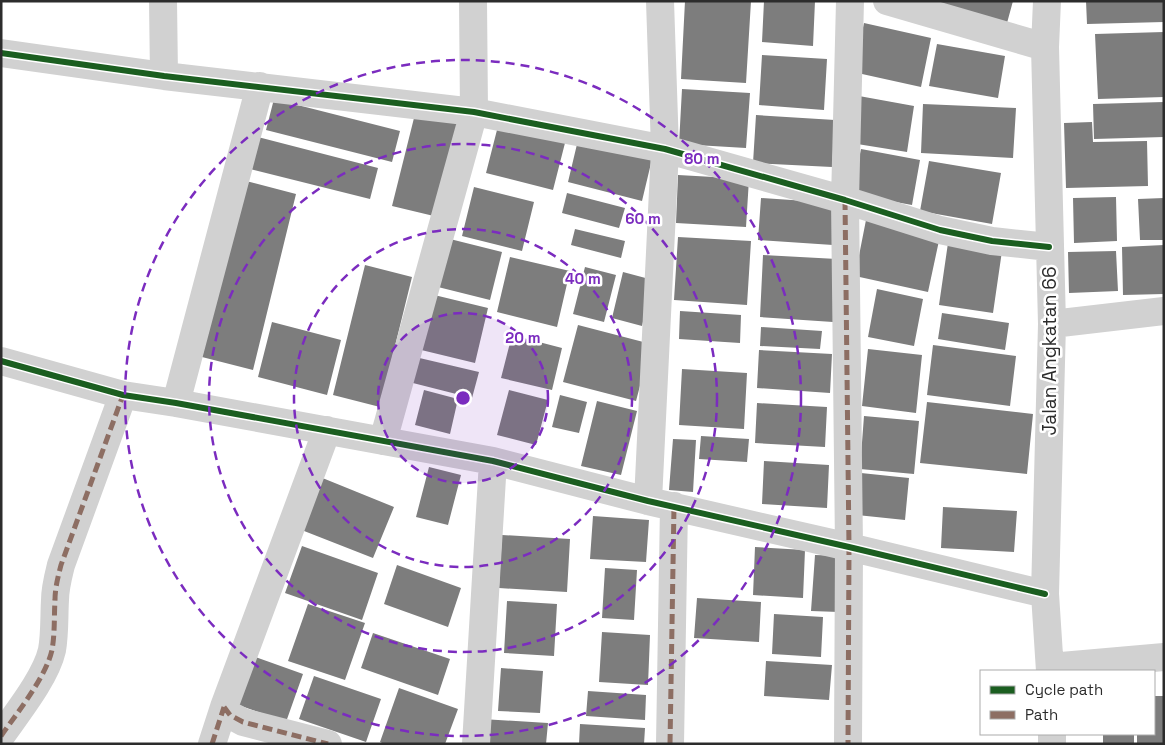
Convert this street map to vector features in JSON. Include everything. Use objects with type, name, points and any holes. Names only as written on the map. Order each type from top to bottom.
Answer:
[{"type":"street","points":[[163,1],[164,76]]},
{"type":"street","points":[[383,441],[474,112],[473,1]]},
{"type":"street","points":[[648,501],[665,149],[660,1]]},
{"type":"street","points":[[848,744],[849,547],[846,200],[850,1]]},
{"type":"street","points":[[888,1],[1045,47]]},
{"type":"street","name":"Jalan Angkatan 66","points":[[1047,1],[1045,47],[1052,324],[1045,594],[1050,669]]},
{"type":"street","points":[[1,53],[164,76],[474,112],[665,149],[846,200],[940,230],[992,241],[1049,247]]},
{"type":"street","points":[[176,403],[260,86]]},
{"type":"street","points":[[1052,324],[1164,311]]},
{"type":"street","points":[[1,361],[123,396],[176,403],[493,461],[648,501],[1045,594]]},
{"type":"street","points":[[1,736],[35,686],[51,652],[54,636],[54,598],[61,566],[123,396]]},
{"type":"street","points":[[212,744],[224,706],[327,430]]},
{"type":"street","points":[[476,744],[493,461]]},
{"type":"street","points":[[670,744],[674,506]]},
{"type":"street","points":[[1050,669],[1164,657]]},
{"type":"street","points":[[224,706],[230,715],[243,722],[328,744]]},
{"type":"building","points":[[685,1],[751,1],[746,83],[681,79]]},
{"type":"building","points":[[764,1],[815,1],[813,46],[762,42]]},
{"type":"building","points":[[932,1],[1013,1],[1007,23]]},
{"type":"building","points":[[1086,1],[1164,1],[1164,22],[1087,24]]},
{"type":"building","points":[[864,23],[931,38],[921,87],[853,72]]},
{"type":"building","points":[[1164,32],[1164,97],[1098,99],[1095,34]]},
{"type":"building","points":[[937,44],[1005,56],[998,98],[929,86]]},
{"type":"building","points":[[762,55],[827,59],[824,110],[759,105]]},
{"type":"building","points":[[682,89],[750,93],[746,148],[679,144]]},
{"type":"building","points":[[859,96],[914,106],[907,152],[851,143]]},
{"type":"building","points":[[274,99],[400,131],[392,162],[266,130]]},
{"type":"building","points":[[1164,102],[1164,137],[1094,139],[1093,104]]},
{"type":"building","points":[[923,104],[1016,108],[1013,158],[921,153]]},
{"type":"building","points":[[417,106],[463,117],[438,217],[392,206]]},
{"type":"building","points":[[756,115],[835,120],[832,167],[753,163]]},
{"type":"building","points":[[1092,122],[1093,142],[1147,141],[1148,186],[1066,188],[1064,123]]},
{"type":"building","points":[[498,126],[565,143],[553,190],[486,173]]},
{"type":"building","points":[[254,136],[378,168],[370,199],[246,168]]},
{"type":"building","points":[[578,140],[652,159],[642,201],[568,182]]},
{"type":"building","points":[[861,149],[920,160],[912,205],[852,194]]},
{"type":"building","points":[[929,161],[1001,173],[992,224],[920,211]]},
{"type":"building","points":[[678,175],[749,179],[746,227],[676,223]]},
{"type":"building","points":[[246,181],[296,194],[253,370],[202,357]]},
{"type":"building","points":[[474,187],[534,202],[522,251],[462,236]]},
{"type":"building","points":[[567,193],[625,208],[619,228],[562,213]]},
{"type":"building","points":[[1116,197],[1117,241],[1074,243],[1073,198]]},
{"type":"building","points":[[761,198],[836,203],[833,245],[758,240]]},
{"type":"building","points":[[1164,198],[1164,240],[1140,240],[1138,199]]},
{"type":"building","points":[[866,220],[940,236],[928,292],[855,276]]},
{"type":"building","points":[[575,229],[625,241],[621,258],[571,245]]},
{"type":"building","points":[[678,237],[751,241],[747,305],[674,300]]},
{"type":"building","points":[[450,239],[502,252],[490,300],[438,287]]},
{"type":"building","points":[[948,243],[1002,251],[993,313],[939,305]]},
{"type":"building","points":[[1164,245],[1164,294],[1123,295],[1122,247]]},
{"type":"building","points":[[1116,251],[1118,291],[1069,293],[1068,252]]},
{"type":"building","points":[[763,255],[837,259],[833,322],[760,317]]},
{"type":"building","points":[[510,257],[570,271],[557,327],[497,312]]},
{"type":"building","points":[[365,265],[412,277],[380,407],[333,395]]},
{"type":"building","points":[[585,267],[616,275],[604,322],[573,314]]},
{"type":"building","points":[[623,272],[653,280],[642,326],[612,318]]},
{"type":"building","points":[[877,289],[923,299],[914,346],[868,337]]},
{"type":"building","points":[[426,293],[488,308],[475,363],[413,348]]},
{"type":"building","points":[[680,311],[741,315],[740,343],[679,339]]},
{"type":"building","points":[[942,313],[1009,323],[1005,350],[938,339]]},
{"type":"building","points":[[272,322],[341,340],[327,395],[258,377]]},
{"type":"building","points":[[578,325],[651,344],[636,401],[563,382]]},
{"type":"building","points":[[761,327],[822,331],[820,349],[760,346]]},
{"type":"building","points":[[512,335],[562,348],[552,390],[501,378]]},
{"type":"building","points":[[933,345],[1016,356],[1010,406],[927,395]]},
{"type":"building","points":[[868,349],[922,355],[916,413],[862,406]]},
{"type":"building","points":[[759,350],[832,354],[830,393],[757,388]]},
{"type":"building","points":[[411,356],[479,372],[472,398],[405,381]]},
{"type":"building","points":[[682,369],[747,373],[744,429],[679,425]]},
{"type":"building","points":[[424,390],[458,399],[450,434],[415,425]]},
{"type":"building","points":[[509,390],[548,400],[536,445],[497,435]]},
{"type":"building","points":[[560,395],[587,402],[579,433],[552,427]]},
{"type":"building","points":[[597,401],[637,411],[621,475],[581,466]]},
{"type":"building","points":[[927,402],[1033,414],[1027,474],[920,463]]},
{"type":"building","points":[[757,403],[827,407],[825,447],[755,443]]},
{"type":"building","points":[[864,416],[919,421],[914,474],[860,469]]},
{"type":"building","points":[[701,436],[749,439],[747,462],[699,459]]},
{"type":"building","points":[[673,439],[696,440],[693,492],[669,490]]},
{"type":"building","points":[[764,461],[829,465],[827,508],[762,504]]},
{"type":"building","points":[[429,467],[461,475],[448,525],[416,517]]},
{"type":"building","points":[[861,473],[909,478],[905,520],[857,515]]},
{"type":"building","points":[[320,477],[394,507],[373,558],[299,529]]},
{"type":"building","points":[[943,507],[1017,511],[1014,552],[941,548]]},
{"type":"building","points":[[593,516],[649,520],[646,562],[590,559]]},
{"type":"building","points":[[502,535],[570,539],[567,592],[499,588]]},
{"type":"building","points":[[302,546],[378,573],[362,620],[285,593]]},
{"type":"building","points":[[755,547],[805,550],[803,598],[753,595]]},
{"type":"building","points":[[815,555],[843,556],[839,612],[811,611]]},
{"type":"building","points":[[397,565],[461,588],[448,627],[384,604]]},
{"type":"building","points":[[605,568],[637,570],[634,620],[602,618]]},
{"type":"building","points":[[697,598],[761,602],[759,642],[694,638]]},
{"type":"building","points":[[507,601],[557,604],[554,656],[504,653]]},
{"type":"building","points":[[308,604],[365,623],[345,680],[288,661]]},
{"type":"building","points":[[774,614],[823,617],[821,657],[772,654]]},
{"type":"building","points":[[602,632],[650,635],[648,685],[599,682]]},
{"type":"building","points":[[373,633],[450,659],[438,695],[361,668]]},
{"type":"building","points":[[247,654],[303,674],[286,722],[230,702]]},
{"type":"building","points":[[766,661],[832,665],[829,700],[764,696]]},
{"type":"building","points":[[501,668],[543,671],[540,713],[498,711]]},
{"type":"building","points":[[314,676],[381,699],[366,742],[299,719]]},
{"type":"building","points":[[399,688],[458,709],[445,744],[384,744],[380,742]]},
{"type":"building","points":[[588,691],[646,695],[645,720],[586,716]]},
{"type":"building","points":[[1155,696],[1164,696],[1164,744],[1137,744],[1137,735],[1155,735]]},
{"type":"building","points":[[482,719],[548,723],[546,744],[480,744]]},
{"type":"building","points":[[580,724],[645,728],[644,744],[579,744]]},
{"type":"building","points":[[1103,735],[1134,735],[1134,744],[1103,744]]},
{"type":"marked path","points":[[845,200],[849,547],[848,744]]},
{"type":"marked path","points":[[1,736],[30,694],[49,661],[54,637],[56,591],[61,565],[123,395]]},
{"type":"marked path","points":[[670,744],[674,506]]},
{"type":"marked path","points":[[224,707],[230,715],[243,722],[328,744]]},
{"type":"marked path","points":[[212,744],[224,707]]},
{"type":"cycle path","points":[[1,53],[164,76],[474,112],[665,149],[845,200],[940,230],[992,241],[1049,247]]},
{"type":"cycle path","points":[[1,361],[123,395],[493,461],[648,501],[1045,594]]}]
